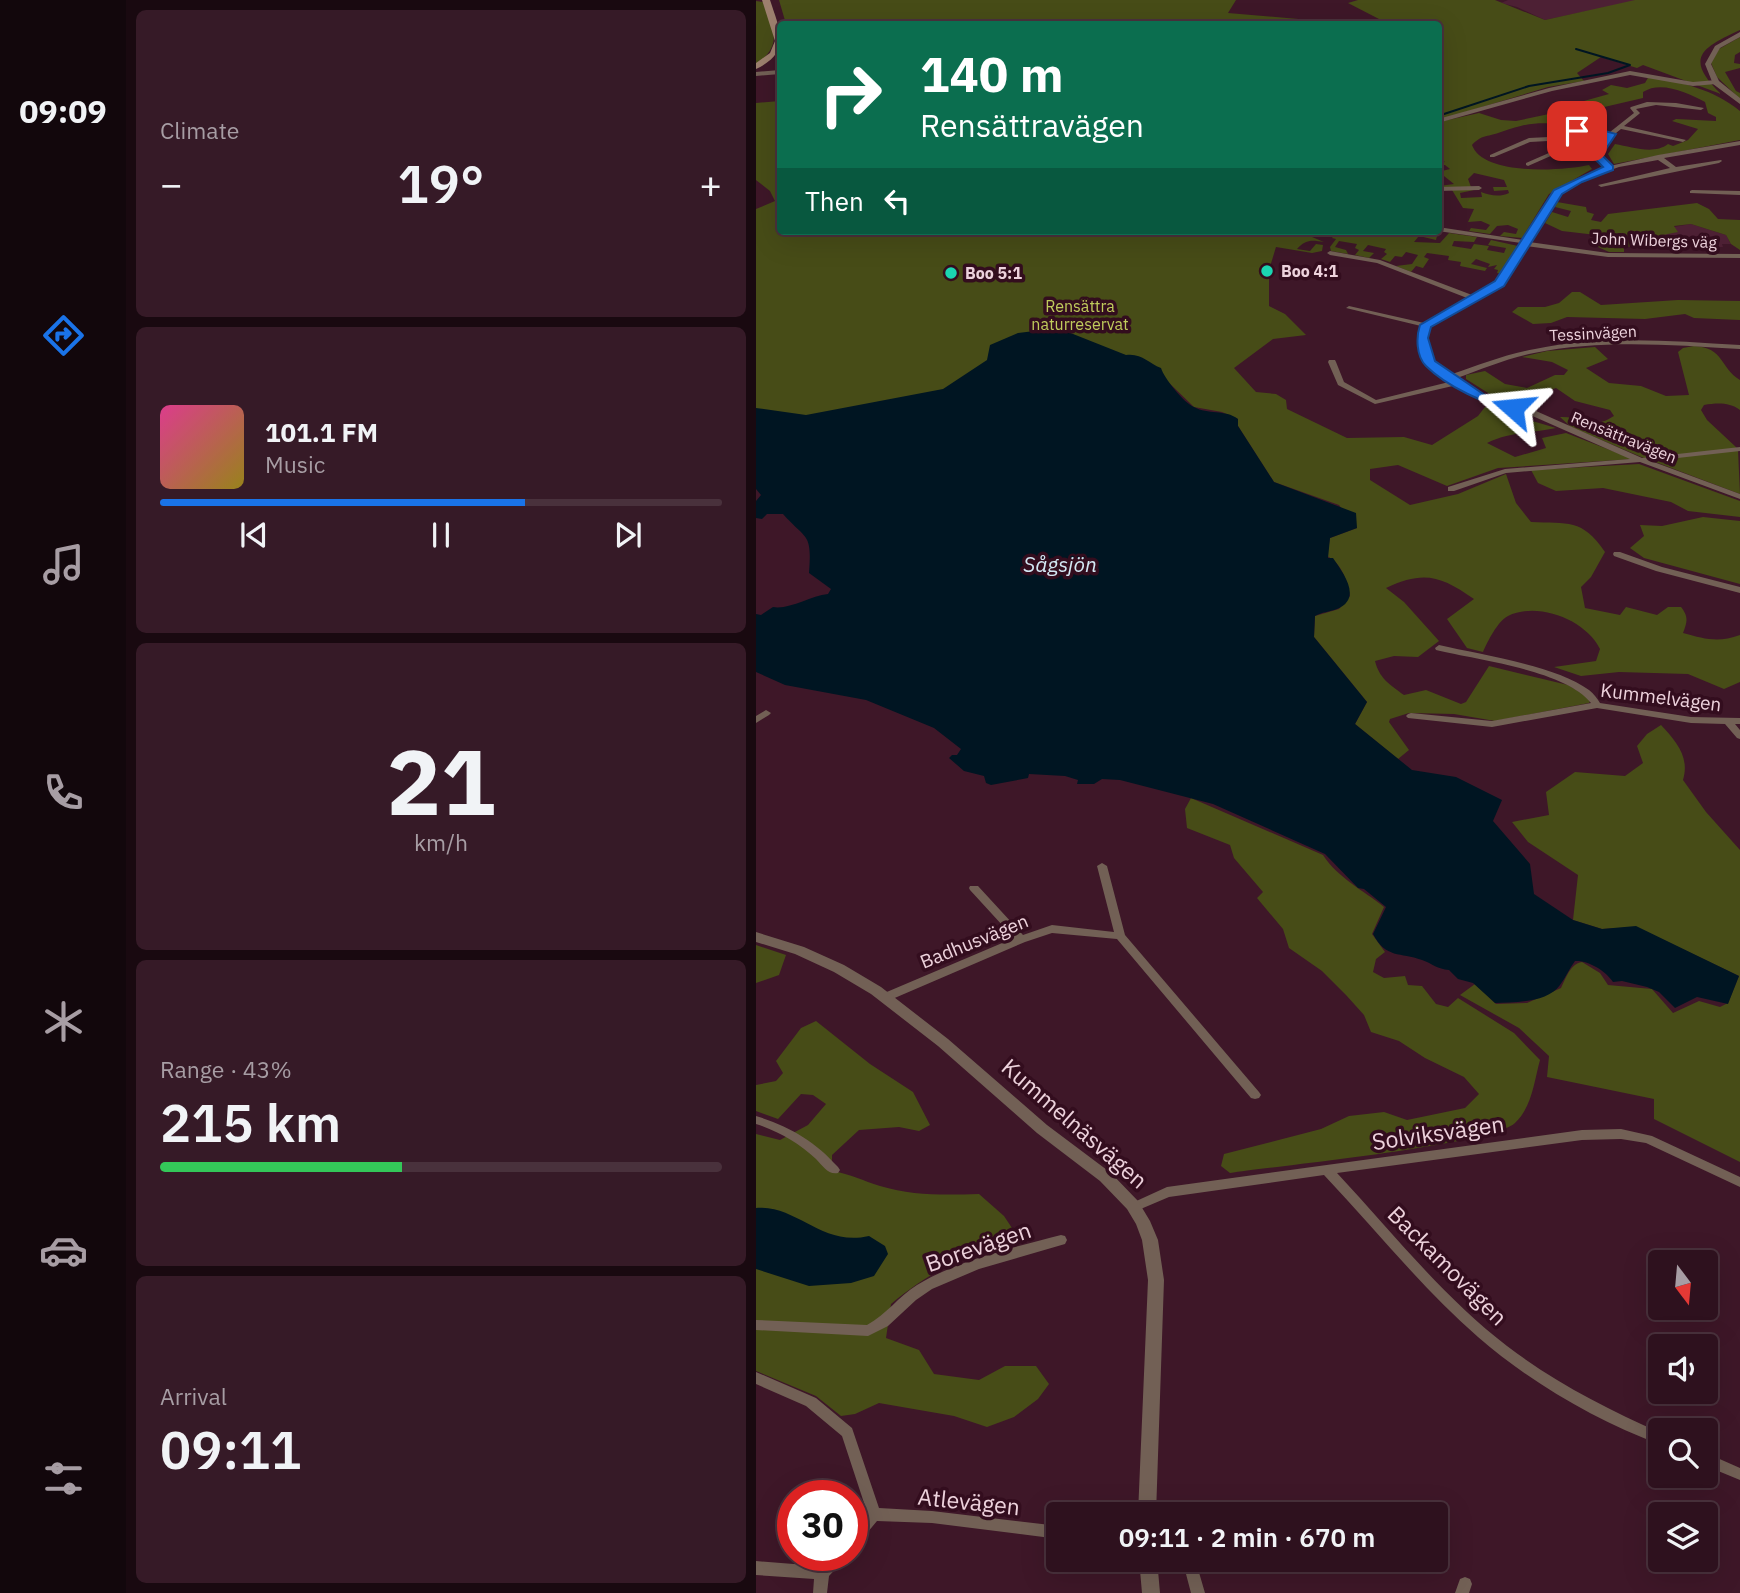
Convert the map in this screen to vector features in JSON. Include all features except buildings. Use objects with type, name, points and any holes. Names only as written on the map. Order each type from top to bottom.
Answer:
[{"type":"main road","points":[[766,0],[777,35]]},
{"type":"main road","points":[[756,67],[773,54],[777,45]]},
{"type":"street","points":[[1740,34],[1726,40],[1711,54],[1709,69],[1716,82],[1740,102]]},
{"type":"street","points":[[756,74],[777,72]]},
{"type":"street","points":[[1442,120],[1550,89],[1630,73],[1693,83],[1716,82]]},
{"type":"street","points":[[1609,168],[1597,156],[1611,134],[1637,113],[1633,108],[1639,104],[1701,108]]},
{"type":"street","points":[[1619,127],[1683,140]]},
{"type":"street","points":[[1528,163],[1559,150],[1573,133],[1581,130],[1611,134]]},
{"type":"street","points":[[1492,156],[1529,140],[1569,138]]},
{"type":"street","points":[[1349,308],[1425,325],[1500,284],[1558,192],[1609,168],[1740,143]]},
{"type":"street","points":[[1658,157],[1675,169]]},
{"type":"street","points":[[1601,185],[1719,161]]},
{"type":"street","points":[[1442,189],[1479,188]]},
{"type":"street","points":[[1692,192],[1740,193]]},
{"type":"street","name":"John Wibergs väg","points":[[1442,230],[1610,255],[1740,256]]},
{"type":"street","points":[[1330,253],[1378,261],[1473,298]]},
{"type":"street","name":"Rensättravägen","points":[[1425,325],[1422,338],[1430,363],[1481,397],[1524,409],[1642,460],[1740,497]]},
{"type":"street","name":"Tessinvägen","points":[[1332,362],[1341,383],[1375,402],[1455,380],[1518,355],[1556,348],[1701,344],[1740,347]]},
{"type":"street","points":[[1451,489],[1505,471],[1740,449]]},
{"type":"street","points":[[1617,554],[1659,569],[1740,590]]},
{"type":"street","points":[[1439,648],[1563,678],[1588,691],[1597,705]]},
{"type":"street","name":"Kummelvägen","points":[[1411,716],[1492,724],[1597,705],[1691,720],[1729,723],[1740,721]]},
{"type":"street","points":[[756,720],[766,713]]},
{"type":"street","points":[[1729,723],[1740,736]]},
{"type":"street","points":[[1102,866],[1120,936],[1255,1095]]},
{"type":"street","points":[[974,888],[1021,939]]},
{"type":"street","name":"Badhusvägen","points":[[886,996],[1021,939],[1052,929],[1120,936]]},
{"type":"street","name":"Kummelnäsvägen","points":[[756,937],[780,942],[828,961],[886,996],[956,1051],[1041,1129],[1115,1185],[1136,1206],[1151,1241],[1157,1291],[1148,1502]]},
{"type":"street","points":[[756,1121],[770,1124],[797,1138],[822,1156],[834,1170]]},
{"type":"street","name":"Solviksvägen","points":[[1136,1206],[1167,1192],[1326,1168],[1530,1141],[1621,1134],[1648,1139],[1740,1182]]},
{"type":"street","name":"Backamovägen","points":[[1326,1168],[1482,1333],[1561,1391],[1598,1412],[1648,1433]]},
{"type":"street","name":"Borevägen","points":[[756,1325],[868,1331],[881,1325],[897,1307],[926,1286],[967,1269],[1061,1240]]},
{"type":"street","points":[[756,1378],[811,1402],[847,1432],[874,1514],[868,1521]]},
{"type":"street","points":[[1718,1464],[1740,1474]]},
{"type":"street","name":"Atlevägen","points":[[874,1514],[932,1517],[1046,1531]]},
{"type":"street","points":[[756,1568],[822,1573],[820,1593]]},
{"type":"street","points":[[1149,1572],[1151,1593]]},
{"type":"street","points":[[1193,1574],[1198,1593]]},
{"type":"shaded area","points":[[1508,0],[1635,1],[1545,20],[1501,3]]},
{"type":"shaded area","points":[[1691,224],[1726,235],[1731,244],[1722,244],[1723,247],[1719,247],[1717,242],[1710,242],[1708,237],[1697,237],[1698,241],[1659,237],[1659,241],[1654,241],[1653,246],[1624,246],[1651,231]]},
{"type":"green space","points":[[779,0],[1236,0],[1228,13],[1321,21],[785,21]]},
{"type":"green space","points":[[1358,0],[1495,0],[1545,20],[1635,0],[1740,0],[1740,30],[1707,49],[1700,63],[1710,82],[1721,94],[1643,65],[1637,68],[1601,57],[1577,73],[1584,81],[1548,87],[1442,119],[1442,21],[1362,21],[1379,19],[1348,3]]},
{"type":"green space","points":[[756,1],[763,2],[774,36],[770,50],[756,65]]},
{"type":"green space","points":[[1740,37],[1740,52],[1735,55],[1734,63],[1740,64],[1740,68],[1725,72],[1740,93],[1740,99],[1717,77],[1711,63],[1719,49]]},
{"type":"green space","points":[[1649,76],[1674,81],[1730,103],[1740,111],[1740,140],[1614,164],[1608,154],[1615,144],[1650,150],[1668,144],[1673,146],[1688,140],[1698,129],[1672,121],[1716,121],[1716,117],[1708,113],[1705,102],[1683,92],[1658,87],[1643,92],[1643,98],[1600,108],[1577,125],[1539,123],[1482,137],[1472,145],[1479,155],[1507,167],[1561,169],[1589,165],[1592,169],[1549,194],[1522,238],[1500,236],[1504,232],[1516,234],[1518,229],[1508,225],[1497,226],[1490,234],[1469,231],[1471,228],[1486,230],[1490,225],[1481,221],[1468,222],[1474,209],[1463,208],[1452,190],[1474,190],[1460,193],[1461,198],[1482,197],[1481,192],[1492,195],[1509,193],[1508,190],[1494,191],[1493,187],[1507,187],[1504,180],[1474,173],[1468,179],[1471,187],[1442,188],[1442,186],[1454,184],[1442,176],[1442,171],[1450,169],[1442,165],[1445,162],[1442,160],[1442,121],[1479,113],[1501,120],[1516,121],[1568,110],[1566,106],[1609,94],[1602,90],[1611,85],[1627,88],[1645,83]]},
{"type":"green space","name":"Rensättra naturreservat","points":[[777,101],[777,235],[1314,235],[1312,237],[1324,242],[1309,241],[1297,249],[1310,251],[1316,244],[1323,245],[1322,251],[1312,253],[1276,247],[1269,270],[1269,306],[1285,314],[1306,335],[1273,339],[1234,368],[1256,392],[1276,394],[1286,400],[1287,409],[1347,438],[1404,437],[1432,445],[1478,416],[1485,407],[1556,428],[1512,435],[1487,443],[1515,457],[1546,448],[1542,438],[1566,433],[1633,459],[1498,468],[1447,486],[1398,465],[1370,469],[1370,480],[1410,505],[1458,494],[1506,474],[1516,503],[1531,522],[1565,523],[1581,528],[1597,541],[1605,552],[1591,577],[1581,587],[1585,608],[1620,615],[1626,607],[1657,615],[1668,607],[1681,607],[1686,620],[1683,633],[1712,639],[1740,635],[1740,682],[1724,689],[1688,674],[1619,672],[1581,676],[1554,667],[1596,661],[1600,649],[1584,630],[1573,622],[1547,612],[1520,612],[1508,616],[1490,637],[1483,652],[1467,648],[1447,619],[1474,599],[1442,581],[1432,578],[1411,579],[1386,588],[1404,602],[1439,641],[1418,657],[1394,656],[1375,661],[1382,677],[1404,695],[1426,690],[1461,704],[1466,702],[1489,666],[1568,685],[1591,699],[1589,703],[1495,721],[1454,714],[1409,713],[1390,719],[1389,722],[1409,750],[1398,759],[1355,724],[1367,702],[1314,637],[1315,616],[1339,609],[1350,596],[1343,572],[1327,556],[1330,538],[1357,528],[1339,505],[1274,482],[1238,426],[1238,419],[1222,412],[1194,407],[1164,378],[756,437],[756,209],[775,201],[770,191],[756,180],[756,103]]},
{"type":"green space","points":[[1557,202],[1586,207],[1587,212],[1594,214],[1591,220],[1601,222],[1608,214],[1697,203],[1709,209],[1718,219],[1740,220],[1740,250],[1731,244],[1726,235],[1691,224],[1674,226],[1678,232],[1653,237],[1648,245],[1624,247],[1624,252],[1609,252],[1598,247],[1605,236],[1562,231],[1545,223],[1552,212],[1568,217],[1571,211],[1555,207]]},
{"type":"green space","points":[[1449,233],[1477,237],[1474,242],[1454,241],[1452,246],[1471,249],[1474,244],[1489,246],[1487,250],[1504,253],[1506,248],[1488,245],[1491,240],[1518,246],[1502,274],[1494,269],[1497,265],[1488,267],[1490,264],[1476,259],[1471,264],[1487,268],[1485,271],[1460,266],[1461,262],[1448,260],[1449,256],[1427,253],[1424,257],[1429,259],[1423,268],[1416,266],[1411,272],[1396,266],[1412,264],[1418,255],[1406,252],[1402,257],[1395,256],[1390,262],[1381,259],[1387,254],[1384,252],[1386,249],[1368,245],[1363,251],[1374,253],[1369,258],[1355,255],[1359,250],[1355,248],[1357,244],[1339,241],[1335,247],[1346,250],[1348,254],[1331,251],[1330,247],[1336,239],[1332,238],[1334,235],[1437,235],[1436,240],[1419,236],[1414,242],[1440,243]]},
{"type":"green space","points":[[1572,292],[1580,292],[1601,305],[1678,300],[1740,301],[1740,320],[1694,318],[1685,314],[1645,319],[1567,317],[1551,323],[1533,324],[1512,312],[1518,307],[1545,307],[1559,303]]},
{"type":"green space","points":[[1694,346],[1717,354],[1740,380],[1740,410],[1727,404],[1718,404],[1704,405],[1701,410],[1707,420],[1737,448],[1646,459],[1571,427],[1560,417],[1598,423],[1614,416],[1610,410],[1575,401],[1556,388],[1535,395],[1536,405],[1529,408],[1496,398],[1466,379],[1466,375],[1485,371],[1505,384],[1527,388],[1555,375],[1564,375],[1568,370],[1552,362],[1522,357],[1547,351],[1595,347],[1608,359],[1586,368],[1609,383],[1641,386],[1666,396],[1689,395],[1678,352]]},
{"type":"green space","points":[[1738,450],[1740,494],[1650,460]]},
{"type":"green space","points":[[1639,464],[1740,501],[1740,517],[1688,511],[1671,502],[1603,488],[1556,491],[1538,483],[1531,470]]},
{"type":"green space","points":[[1703,517],[1740,521],[1740,584],[1644,558],[1630,548],[1644,536],[1640,525],[1662,526]]},
{"type":"green space","points":[[1661,725],[1676,743],[1683,757],[1683,780],[1706,812],[1740,850],[1740,1162],[1654,1119],[1654,1099],[1547,1077],[1549,1056],[1519,1028],[1460,995],[1475,984],[1496,1004],[1527,1003],[1561,988],[1571,968],[1582,962],[1600,973],[1608,985],[1652,989],[1673,1013],[1699,1001],[1720,1007],[1728,1003],[1739,976],[1636,927],[1602,929],[1573,920],[1578,875],[1528,842],[1512,822],[1549,815],[1546,792],[1575,772],[1625,776],[1643,763],[1637,746],[1647,734]]},
{"type":"green space","points":[[1191,798],[1323,855],[1343,877],[1384,907],[1372,934],[1385,952],[1376,959],[1373,972],[1384,978],[1405,976],[1408,985],[1422,986],[1436,1004],[1448,1007],[1458,998],[1514,1033],[1540,1060],[1529,1102],[1521,1117],[1498,1131],[1427,1147],[1230,1173],[1221,1166],[1224,1154],[1321,1129],[1349,1116],[1384,1112],[1407,1120],[1465,1108],[1479,1094],[1464,1077],[1425,1058],[1399,1041],[1371,1032],[1364,1015],[1346,995],[1322,971],[1289,948],[1283,929],[1257,898],[1263,892],[1234,858],[1230,845],[1187,828],[1185,809]]},
{"type":"green space","points":[[756,945],[786,955],[779,975],[756,983]]},
{"type":"green space","points":[[816,1021],[870,1064],[913,1092],[930,1125],[919,1131],[899,1127],[859,1130],[832,1155],[832,1171],[905,1192],[979,1194],[1004,1216],[1020,1240],[952,1264],[907,1291],[891,1304],[886,1338],[919,1350],[934,1374],[979,1380],[1005,1366],[1036,1366],[1049,1384],[1038,1399],[1014,1417],[987,1427],[954,1416],[879,1403],[855,1414],[841,1416],[816,1396],[756,1371],[756,1134],[780,1140],[808,1125],[826,1104],[813,1095],[801,1094],[778,1119],[756,1111],[756,1085],[776,1081],[783,1073],[776,1061],[801,1028]]},
{"type":"water","name":"Sågsjön","points":[[1063,330],[1126,355],[1141,357],[1161,368],[1175,390],[1190,405],[1238,419],[1238,426],[1274,482],[1356,513],[1357,528],[1330,538],[1328,558],[1333,558],[1346,578],[1349,598],[1337,609],[1315,616],[1314,637],[1367,702],[1355,724],[1412,770],[1456,777],[1502,800],[1493,821],[1530,864],[1534,894],[1573,920],[1602,929],[1636,926],[1739,976],[1728,1004],[1697,997],[1675,1008],[1659,992],[1622,981],[1613,982],[1596,967],[1575,961],[1560,985],[1547,995],[1530,1000],[1495,1003],[1473,983],[1458,979],[1449,970],[1388,951],[1383,947],[1373,934],[1386,907],[1364,889],[1358,888],[1325,854],[1213,804],[1120,780],[1102,779],[1094,784],[1077,784],[1078,780],[1065,776],[1029,774],[1028,778],[991,785],[986,783],[984,776],[964,771],[949,758],[957,755],[961,749],[934,728],[866,700],[785,685],[756,672],[756,614],[761,615],[773,607],[786,607],[828,594],[831,589],[809,573],[810,550],[806,538],[783,514],[767,514],[762,519],[756,518],[756,501],[761,495],[756,489],[756,408],[806,415],[943,389],[987,360],[990,345],[1018,333]]},
{"type":"water","points":[[756,1208],[785,1213],[837,1236],[869,1236],[885,1246],[888,1254],[874,1276],[851,1283],[809,1286],[756,1269]]},
{"type":"waterway","points":[[1442,115],[1529,86],[1608,73],[1630,65],[1576,49]]},
{"type":"place","name":"Boo 4:1","points":[[1267,271]]},
{"type":"place","name":"Boo 5:1","points":[[951,273]]},
{"type":"route","points":[[1513,408],[1481,397],[1430,363],[1423,348],[1425,325],[1500,284],[1554,196],[1578,180],[1609,168],[1600,162],[1597,156],[1611,134],[1587,129],[1577,131]]}]
